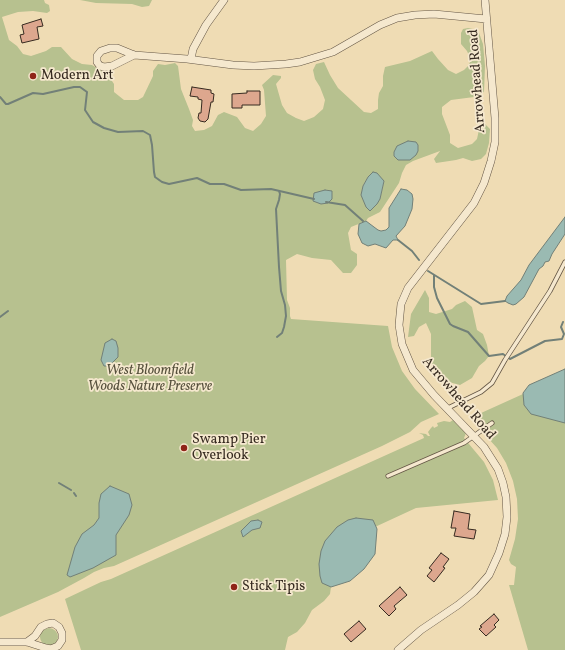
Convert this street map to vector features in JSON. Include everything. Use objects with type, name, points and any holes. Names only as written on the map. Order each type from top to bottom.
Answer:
[{"type":"street","points":[[191,59],[193,49],[206,25],[224,0]]},
{"type":"street","name":"Arrowhead Road","points":[[398,650],[421,630],[458,605],[474,592],[489,575],[505,534],[507,517],[506,497],[498,469],[492,458],[474,436],[422,382],[410,365],[400,335],[401,304],[408,288],[474,203],[484,183],[492,161],[495,142],[495,118],[485,0]]},
{"type":"street","points":[[134,55],[112,66],[100,66],[96,62],[97,56],[101,51],[110,48],[117,48],[134,55],[191,59],[233,65],[254,66],[286,64],[333,52],[380,25],[397,18],[434,14],[486,19]]},
{"type":"street","points":[[0,642],[27,642],[51,649],[58,646],[62,640],[62,633],[59,627],[53,624],[47,624],[41,627],[35,636],[27,642]]},
{"type":"lane","points":[[448,408],[481,392],[492,383],[505,360],[550,291],[565,262]]},
{"type":"lane","points":[[388,476],[464,444],[492,423]]},
{"type":"green space","name":"West Bloomfield Woods Nature Preserve","points":[[0,0],[44,0],[45,3],[49,5],[50,11],[47,13],[33,11],[18,12],[2,17],[9,40],[17,46],[23,54],[31,56],[46,51],[52,47],[61,47],[72,59],[82,64],[92,65],[108,75],[114,84],[114,92],[124,100],[138,100],[143,97],[153,76],[153,71],[158,64],[165,65],[175,63],[178,66],[181,89],[193,120],[192,126],[195,131],[204,130],[212,126],[218,115],[224,112],[237,117],[245,128],[253,131],[261,124],[266,116],[264,90],[262,85],[273,75],[281,76],[276,84],[282,105],[287,113],[304,121],[314,117],[323,109],[325,100],[315,79],[313,70],[316,64],[324,62],[338,88],[364,112],[371,113],[378,109],[379,93],[383,86],[385,67],[410,61],[432,51],[448,70],[456,74],[464,70],[471,60],[467,51],[461,44],[461,33],[463,29],[468,28],[478,30],[483,44],[485,66],[484,92],[474,97],[451,100],[442,107],[442,114],[450,135],[450,143],[458,148],[472,144],[477,139],[480,125],[485,124],[490,129],[489,143],[486,154],[481,159],[472,161],[463,158],[436,163],[434,159],[440,151],[406,165],[399,183],[380,212],[368,218],[366,221],[351,227],[348,233],[351,250],[357,254],[357,265],[351,273],[343,273],[331,260],[312,258],[297,254],[286,260],[287,300],[290,308],[291,319],[388,326],[392,347],[402,371],[415,389],[439,414],[421,422],[410,432],[382,446],[114,566],[94,572],[58,592],[0,617]],"holes":[[[368,177],[384,181],[380,199],[362,195],[363,186]]]},
{"type":"green space","points":[[80,0],[152,0],[149,6],[142,7],[132,4],[96,3]]},
{"type":"green space","points":[[425,290],[429,298],[429,312],[436,314],[452,309],[456,305],[465,301],[472,307],[477,330],[483,334],[489,356],[479,366],[472,378],[460,385],[445,381],[431,363],[431,334],[426,323],[419,327],[414,336],[408,337],[411,314]]},
{"type":"green space","points":[[565,375],[565,650],[528,650],[509,585],[514,585],[516,567],[511,564],[509,560],[515,539],[518,519],[517,499],[513,481],[506,463],[497,448],[470,418]]},
{"type":"green space","points":[[453,420],[466,433],[464,438],[484,462],[493,480],[498,500],[416,508],[362,533],[328,585],[331,587],[330,594],[324,601],[312,610],[305,623],[297,632],[288,637],[285,650],[81,650],[65,599],[424,438],[423,435],[419,433],[430,436],[428,432],[433,426],[434,428],[438,426],[437,423],[444,421],[450,422]]},
{"type":"green space","points":[[49,628],[55,631],[58,637],[55,643],[49,646],[43,643],[40,637],[43,631]]},
{"type":"water","points":[[408,141],[416,142],[418,145],[416,155],[410,160],[398,160],[394,156],[397,146]]},
{"type":"water","points":[[373,172],[377,173],[384,181],[380,199],[370,211],[366,207],[361,195],[363,186]]},
{"type":"water","points":[[401,189],[407,190],[412,194],[413,199],[412,209],[405,226],[396,236],[398,240],[393,240],[386,248],[375,244],[368,246],[362,243],[358,234],[359,224],[366,221],[378,230],[386,230],[389,227],[389,208]]},
{"type":"water","points":[[325,190],[332,191],[332,199],[328,203],[321,204],[313,201],[314,193]]},
{"type":"water","points":[[565,217],[565,234],[549,261],[545,262],[539,269],[524,297],[513,305],[505,301],[507,296],[521,280],[529,265]]},
{"type":"water","points":[[112,339],[116,341],[118,357],[109,366],[104,366],[101,360],[105,343]]},
{"type":"water","points":[[565,369],[565,423],[531,414],[524,405],[523,393],[529,385]]},
{"type":"water","points":[[110,486],[129,494],[132,505],[129,515],[116,535],[116,555],[93,568],[70,577],[67,575],[75,547],[82,534],[94,525],[99,518],[99,503],[101,494]]},
{"type":"water","points":[[356,518],[373,520],[377,529],[375,554],[364,569],[350,581],[331,587],[322,583],[320,576],[319,564],[321,551],[325,541],[337,527],[348,520]]},
{"type":"water","points":[[258,520],[262,522],[260,528],[252,530],[243,537],[241,531],[251,521]]},
{"type":"building","points":[[41,19],[43,26],[37,27],[39,39],[22,43],[20,35],[24,34],[22,25]]},
{"type":"building","points":[[192,87],[211,90],[211,93],[214,94],[208,119],[205,122],[200,121],[198,118],[199,113],[201,113],[202,100],[198,99],[198,97],[190,96]]},
{"type":"building","points":[[247,91],[260,91],[260,105],[242,105],[242,108],[232,108],[232,94],[247,93]]},
{"type":"building","points":[[454,511],[470,514],[468,529],[476,530],[474,539],[454,536],[456,528],[451,528]]},
{"type":"building","points":[[441,553],[449,559],[443,567],[445,568],[434,582],[427,576],[432,570],[429,568]]},
{"type":"building","points":[[400,587],[407,595],[394,606],[396,609],[389,616],[379,606]]},
{"type":"building","points":[[494,614],[499,620],[494,625],[496,627],[486,636],[479,629],[482,627],[480,626]]},
{"type":"building","points":[[359,621],[366,629],[351,642],[344,634]]},
{"type":"waterway","points":[[0,97],[6,104],[8,104],[33,93],[43,94],[80,87],[87,92],[85,110],[93,122],[104,128],[118,132],[143,131],[150,135],[155,177],[162,182],[169,184],[197,178],[210,184],[224,184],[241,190],[271,189],[314,199]]},
{"type":"waterway","points":[[277,337],[282,333],[286,316],[281,291],[279,267],[276,209],[279,200],[279,191]]},
{"type":"waterway","points":[[326,202],[345,205],[363,221]]},
{"type":"waterway","points":[[398,240],[412,251],[419,260]]},
{"type":"waterway","points":[[428,271],[481,304],[505,301]]},
{"type":"waterway","points":[[434,275],[434,287],[437,298],[450,324],[468,332],[489,356],[503,354],[510,359],[545,341],[562,339],[564,334],[561,327],[563,322]]},
{"type":"waterway","points":[[0,317],[8,311]]},
{"type":"waterway","points":[[59,483],[71,490]]},
{"type":"place","name":"Modern Art","points":[[33,76]]},
{"type":"place","name":"Swamp Pier Overlook","points":[[184,448]]},
{"type":"place","name":"Stick Tipis","points":[[234,587]]}]
